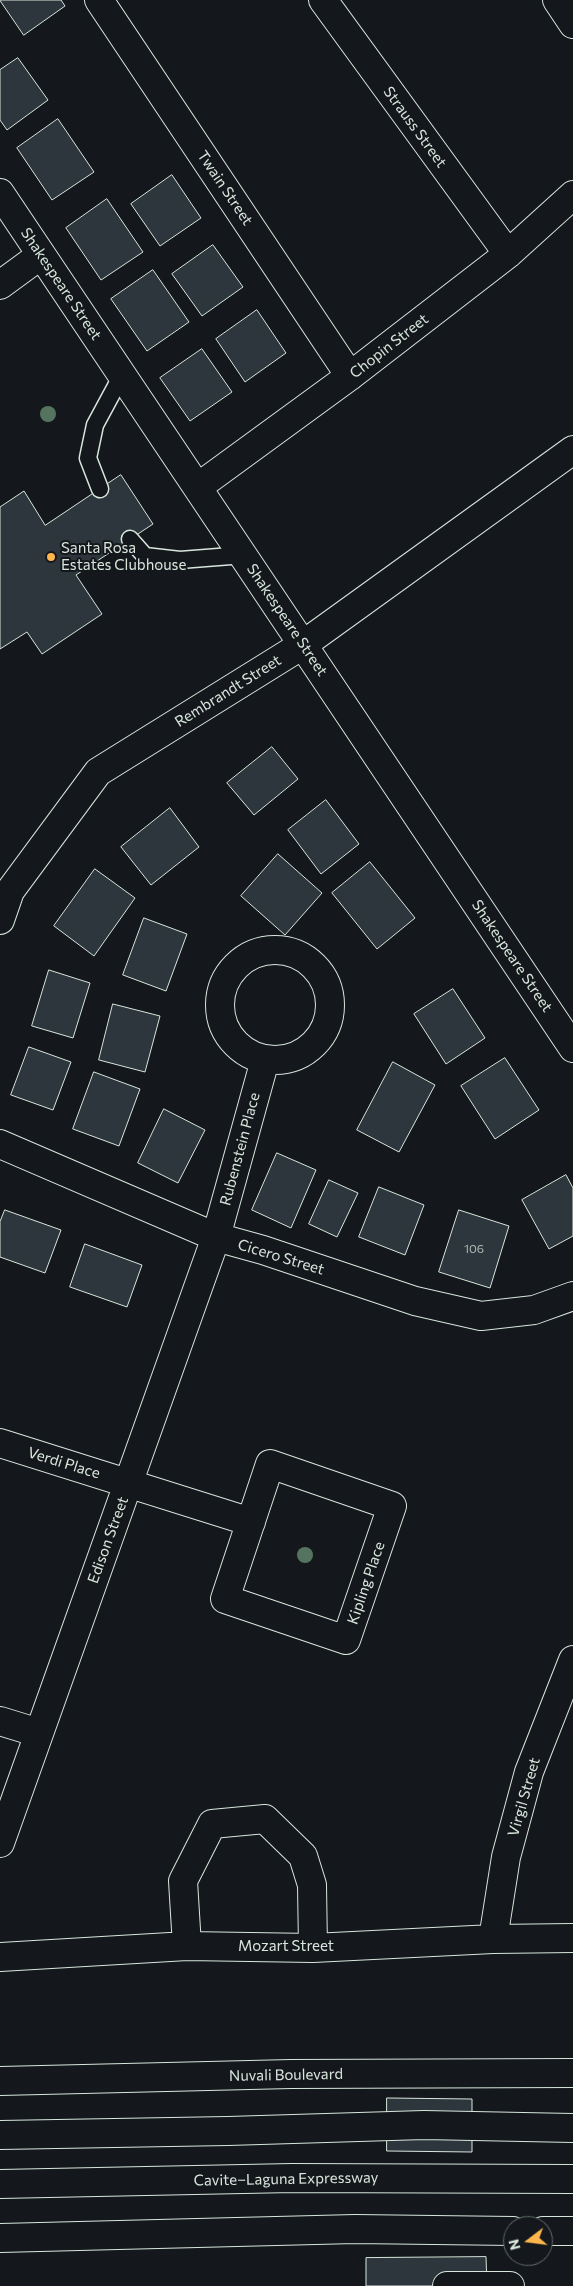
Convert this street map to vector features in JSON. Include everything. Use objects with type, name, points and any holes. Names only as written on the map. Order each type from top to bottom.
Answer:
[{"type":"main road","name":"Twain Street","points":[[99,0],[350,376]]},
{"type":"main road","name":"Strauss Street","points":[[323,0],[508,254]]},
{"type":"main road","points":[[557,0],[573,24]]},
{"type":"main road","name":"Shakespeare Street","points":[[0,192],[573,1048]]},
{"type":"main road","name":"Chopin Street","points":[[198,488],[350,376],[508,254],[573,195]]},
{"type":"main road","points":[[0,285],[41,255]]},
{"type":"main road","name":"Rembrandt Street","points":[[0,920],[10,891],[98,772],[304,644],[573,450]]},
{"type":"main road","points":[[274,948],[294,952],[312,963],[325,980],[330,1000],[329,1020],[319,1038],[304,1052],[285,1060],[265,1060],[245,1052],[230,1038],[221,1020],[219,999],[224,980],[237,963],[254,952],[274,948]]},
{"type":"main road","name":"Rubenstein Place","points":[[216,1237],[265,1060]]},
{"type":"main road","name":"Cicero Street","points":[[0,1144],[216,1237],[263,1250],[415,1301],[481,1316],[534,1310],[573,1296]]},
{"type":"main road","name":"Edison Street","points":[[0,1843],[216,1237]]},
{"type":"main road","name":"Verdi Place","points":[[0,1442],[128,1483]]},
{"type":"main road","name":"Kipling Place","points":[[270,1464],[392,1506],[346,1640],[225,1599],[251,1522],[270,1464]]},
{"type":"main road","points":[[128,1483],[251,1522]]},
{"type":"main road","name":"Virgil Street","points":[[493,1939],[506,1857],[529,1772],[573,1660]]},
{"type":"main road","points":[[0,1721],[39,1733]]},
{"type":"main road","points":[[187,1946],[183,1881],[212,1824],[265,1819],[303,1856],[312,1885],[313,1948]]},
{"type":"main road","name":"Mozart Street","points":[[0,1956],[187,1946],[313,1948],[493,1939],[573,1938]]},
{"type":"main road","name":"Nuvali Boulevard","points":[[0,2081],[291,2074],[573,2073]]},
{"type":"main road","points":[[0,2135],[424,2125],[573,2128]]},
{"type":"main road","name":"Cavite–Laguna Expressway","points":[[0,2184],[292,2178],[573,2179]]},
{"type":"main road","points":[[0,2238],[356,2229],[503,2230]]},
{"type":"main road","points":[[553,2231],[573,2231]]},
{"type":"main road","points":[[447,2286],[510,2286]]},
{"type":"lane","points":[[100,489],[88,458],[94,425],[122,375]]},
{"type":"lane","points":[[130,539],[145,556],[180,560],[244,555]]},
{"type":"building","points":[[0,0],[61,0],[65,6],[24,35]]},
{"type":"building","points":[[18,58],[48,100],[7,130],[0,120],[0,70]]},
{"type":"building","points":[[58,119],[94,172],[52,200],[17,148]]},
{"type":"building","points":[[172,175],[201,218],[160,246],[131,204]]},
{"type":"building","points":[[107,199],[143,252],[101,280],[66,228]]},
{"type":"building","points":[[213,245],[243,287],[202,316],[172,274]]},
{"type":"building","points":[[153,270],[189,322],[147,351],[111,299]]},
{"type":"building","points":[[257,310],[286,353],[245,382],[216,339]]},
{"type":"building","points":[[202,349],[232,392],[190,421],[160,378]]},
{"type":"building","name":"Santa Rosa Estates Clubhouse","points":[[121,475],[153,524],[76,575],[102,614],[42,654],[27,632],[0,649],[0,507],[24,491],[45,525]]},
{"type":"building","points":[[272,747],[298,779],[254,815],[227,783]]},
{"type":"building","points":[[326,800],[359,844],[321,874],[288,830]]},
{"type":"building","points":[[170,808],[199,847],[151,885],[121,847]]},
{"type":"building","points":[[278,854],[322,893],[285,935],[241,896]]},
{"type":"building","points":[[370,862],[415,918],[377,949],[332,893]]},
{"type":"building","points":[[95,869],[135,898],[94,956],[54,926]]},
{"type":"building","points":[[144,918],[187,934],[166,991],[123,975]]},
{"type":"building","points":[[49,970],[90,983],[73,1038],[32,1026]]},
{"type":"building","points":[[453,989],[485,1038],[446,1064],[414,1014]]},
{"type":"building","points":[[113,1004],[160,1016],[145,1072],[99,1060]]},
{"type":"building","points":[[29,1047],[71,1062],[53,1110],[11,1095]]},
{"type":"building","points":[[505,1058],[539,1110],[495,1139],[461,1086]]},
{"type":"building","points":[[393,1062],[435,1085],[399,1152],[357,1130]]},
{"type":"building","points":[[94,1072],[140,1089],[119,1146],[73,1129]]},
{"type":"building","points":[[164,1109],[205,1130],[178,1183],[138,1163]]},
{"type":"building","points":[[277,1153],[316,1170],[291,1228],[252,1210]]},
{"type":"building","points":[[566,1175],[573,1188],[573,1236],[549,1249],[522,1200]]},
{"type":"building","points":[[329,1180],[358,1193],[337,1237],[309,1224]]},
{"type":"building","points":[[379,1187],[424,1205],[405,1255],[359,1237]]},
{"type":"building","points":[[5,1210],[61,1230],[45,1273],[0,1257],[0,1222]]},
{"type":"building","points":[[459,1210],[509,1226],[490,1288],[439,1272]]},
{"type":"building","points":[[85,1244],[142,1265],[127,1307],[70,1287]]},
{"type":"building","points":[[387,2098],[472,2099],[472,2152],[387,2151]]},
{"type":"building","points":[[486,2257],[487,2286],[366,2286],[366,2258]]},
{"type":"place","name":"Santa Rosa Estates Clubhouse","points":[[51,557]]}]
